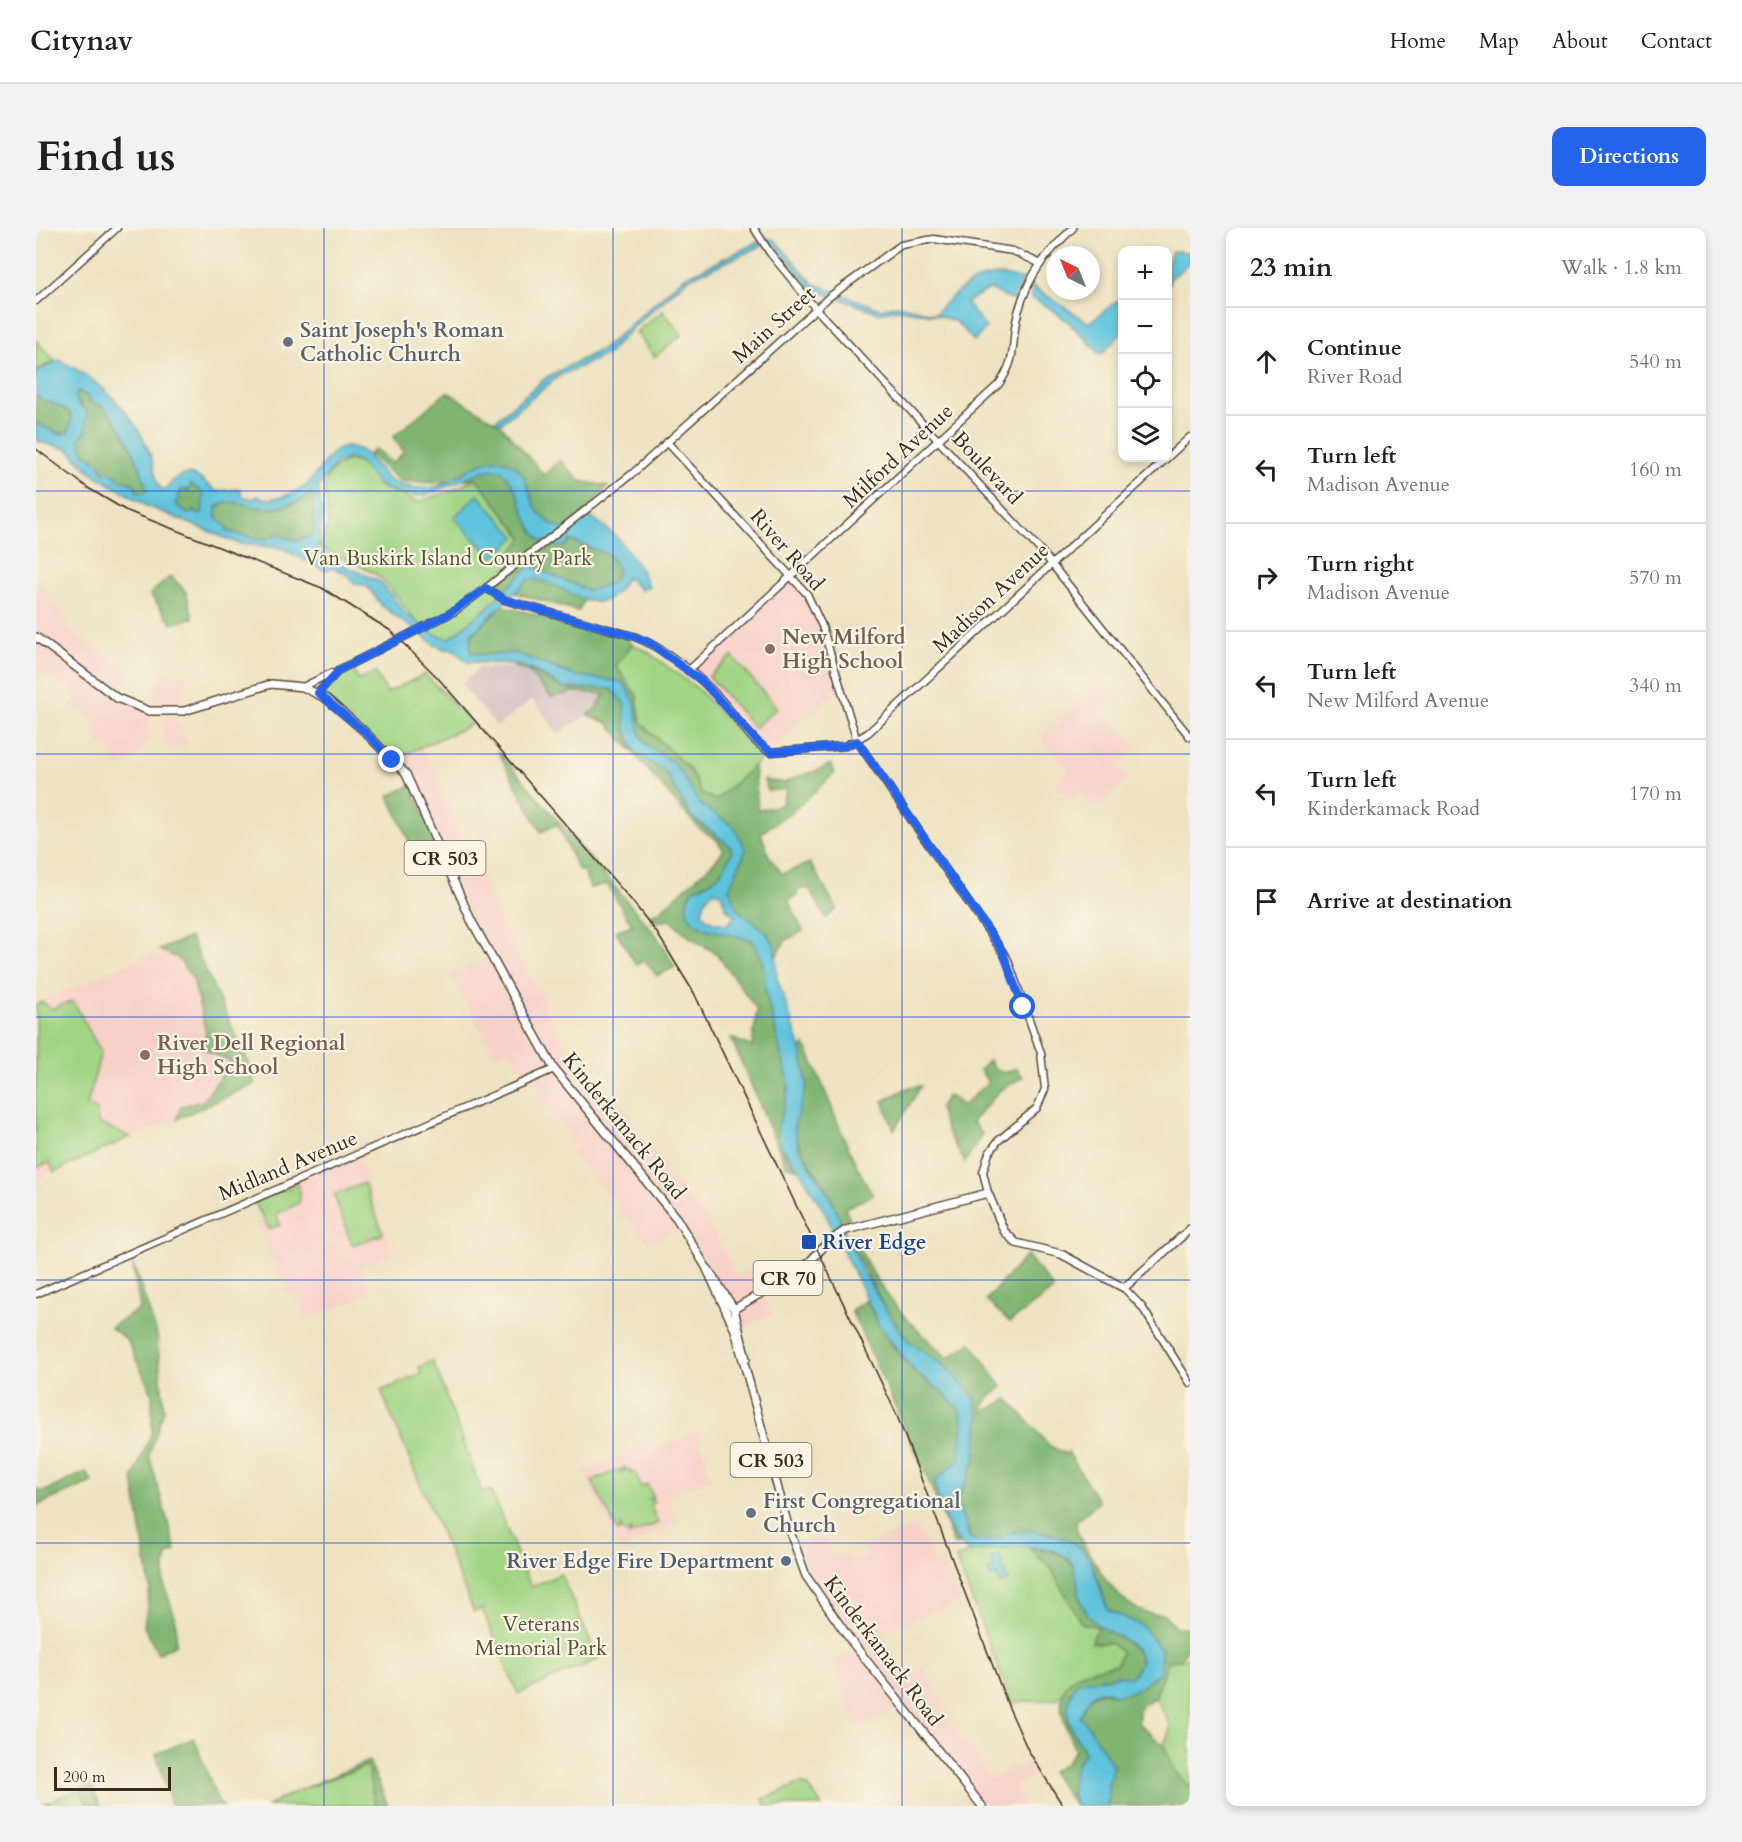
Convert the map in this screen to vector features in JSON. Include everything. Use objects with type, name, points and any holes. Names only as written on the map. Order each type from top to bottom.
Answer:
[{"type":"main road","name":"Kinderkamack Road","points":[[37,640],[117,698],[149,711],[184,711],[271,684],[303,687],[318,693],[365,732],[406,774],[471,920],[554,1069],[677,1219],[706,1267],[731,1319],[788,1526],[806,1576],[851,1641],[982,1806]]},
{"type":"main road","name":"CR 70","points":[[734,1309],[803,1269],[834,1237],[846,1230],[987,1193]]},
{"type":"main road","name":"River Road","points":[[987,1193],[1004,1231],[1016,1243],[1061,1254],[1124,1288]]},
{"type":"main road","points":[[1124,1288],[1190,1229]]},
{"type":"main road","points":[[706,1267],[734,1309],[743,1339],[747,1373]]},
{"type":"main road","points":[[727,1296],[738,1300],[750,1300]]},
{"type":"main road","points":[[740,1326],[742,1311],[750,1300]]},
{"type":"main road","points":[[740,1348],[743,1339]]},
{"type":"street","points":[[36,301],[117,228]]},
{"type":"street","name":"Boulevard","points":[[754,228],[765,246],[816,309],[1052,564],[1190,737]]},
{"type":"street","name":"Milford Avenue","points":[[688,671],[939,441],[1004,377],[1014,350],[1018,312],[1039,263],[1073,228]]},
{"type":"street","name":"Main Street","points":[[303,687],[447,615],[486,588],[544,544],[667,442],[829,297],[901,245],[928,239],[1013,251],[1039,263]]},
{"type":"street","name":"Madison Avenue","points":[[1172,453],[1190,437]]},
{"type":"street","name":"River Road","points":[[667,442],[807,594],[816,612],[857,741],[1002,950],[1041,1053],[1045,1080],[1043,1096],[1032,1112],[998,1141],[989,1153],[983,1172],[987,1193]]},
{"type":"street","name":"Madison Avenue","points":[[486,588],[508,601],[642,639],[713,691],[757,741],[771,752],[845,746],[857,741],[1162,462]]},
{"type":"street","points":[[318,693],[327,681],[342,668]]},
{"type":"street","name":"Midland Avenue","points":[[36,1294],[554,1069]]},
{"type":"street","name":"River Road","points":[[1124,1288],[1142,1308],[1190,1383]]},
{"type":"shaded area","name":"New Milford High School","points":[[790,575],[812,602],[841,687],[768,751],[722,701],[688,671]]},
{"type":"shaded area","points":[[36,581],[68,623],[65,626],[130,672],[118,698],[152,718],[151,737],[143,750],[133,760],[117,768],[108,746],[101,745],[91,716],[70,706],[77,694],[41,672],[36,674]]},
{"type":"shaded area","points":[[514,667],[528,671],[551,697],[575,692],[605,694],[595,710],[558,734],[532,699],[497,727],[461,684],[479,668]]},
{"type":"shaded area","points":[[160,670],[187,677],[181,707],[157,707],[154,704],[154,692]]},
{"type":"shaded area","points":[[1098,684],[1110,696],[1098,708],[1136,748],[1117,765],[1129,777],[1097,807],[1080,790],[1069,800],[1054,784],[1069,770],[1040,740]]},
{"type":"shaded area","points":[[176,717],[188,743],[169,752],[160,726],[163,718]]},
{"type":"shaded area","points":[[422,746],[503,926],[537,990],[540,990],[548,1005],[545,1007],[581,1075],[585,1073],[608,1109],[620,1103],[644,1141],[660,1161],[669,1181],[674,1179],[706,1219],[737,1275],[771,1259],[782,1281],[761,1293],[773,1314],[741,1330],[744,1301],[727,1296],[683,1227],[649,1244],[571,1152],[577,1146],[537,1095],[542,1091],[532,1078],[526,1081],[510,1049],[495,1056],[451,976],[492,957],[471,920],[416,793],[392,760]]},
{"type":"shaded area","points":[[159,950],[178,958],[193,979],[206,1033],[200,1046],[231,1062],[203,1101],[181,1106],[177,1119],[36,1179],[36,1004]]},
{"type":"shaded area","points":[[358,1157],[393,1254],[361,1267],[371,1293],[308,1319],[294,1290],[288,1293],[256,1224],[262,1220],[252,1199]]},
{"type":"shaded area","points":[[697,1431],[711,1478],[667,1497],[679,1524],[619,1550],[584,1471],[643,1445],[647,1453]]},
{"type":"shaded area","points":[[917,1525],[933,1562],[943,1559],[961,1601],[882,1633],[893,1659],[899,1657],[900,1663],[911,1675],[926,1669],[947,1718],[980,1760],[988,1779],[1028,1762],[1034,1776],[1014,1787],[1024,1806],[982,1806],[902,1707],[856,1726],[832,1660],[857,1650],[818,1593],[793,1544],[825,1534],[833,1558],[848,1552],[854,1562],[868,1556],[864,1546]]},
{"type":"green space","points":[[663,311],[682,335],[655,357],[636,332]]},
{"type":"green space","points":[[36,340],[55,361],[36,370]]},
{"type":"green space","points":[[78,391],[87,396],[91,403],[101,405],[124,434],[140,467],[147,491],[142,495],[136,491],[136,485],[119,479],[116,475],[103,472],[93,458],[84,453],[79,438],[87,414],[75,397]]},
{"type":"green space","points":[[447,392],[500,424],[544,475],[560,460],[580,481],[608,486],[584,513],[569,540],[609,555],[618,569],[613,582],[590,591],[578,611],[492,586],[514,568],[508,557],[523,538],[476,478],[432,483],[400,481],[369,454],[376,449],[392,463],[404,452],[393,437]]},
{"type":"green space","points":[[36,395],[68,411],[72,416],[72,423],[68,433],[57,433],[36,423]]},
{"type":"green space","name":"Van Buskirk Island County Park","points":[[348,460],[369,466],[376,477],[376,485],[418,502],[454,490],[475,478],[540,535],[504,593],[449,639],[438,637],[428,632],[411,616],[382,579],[361,566],[319,547],[328,523],[326,479],[337,466]]},
{"type":"green space","points":[[191,484],[194,486],[196,484],[196,489],[199,488],[204,493],[202,514],[197,515],[194,511],[188,514],[175,503],[179,499],[177,495],[181,493],[180,489],[188,490]]},
{"type":"green space","points":[[311,493],[314,496],[314,534],[297,541],[281,536],[256,539],[226,531],[221,521],[216,518],[216,508],[221,504],[238,502],[261,508],[274,508],[294,503]]},
{"type":"green space","points":[[171,576],[186,592],[193,618],[172,624],[150,594]]},
{"type":"green space","points":[[502,606],[628,638],[632,644],[616,666],[637,696],[641,723],[690,770],[702,794],[716,800],[754,765],[758,810],[781,805],[787,789],[768,791],[764,780],[785,783],[830,764],[835,773],[794,810],[761,833],[769,856],[782,874],[810,863],[837,909],[826,918],[809,888],[797,890],[797,896],[788,900],[803,931],[785,941],[776,957],[771,937],[737,909],[729,888],[746,850],[734,827],[701,805],[675,764],[646,745],[640,734],[635,702],[623,682],[572,675],[516,653],[484,655],[470,652],[471,636]]},
{"type":"green space","points":[[632,644],[646,651],[698,689],[762,758],[716,800],[702,794],[690,770],[641,723],[637,696],[616,666]]},
{"type":"green space","points":[[732,656],[777,708],[754,728],[709,676]]},
{"type":"green space","points":[[350,664],[359,680],[375,672],[387,693],[425,674],[473,724],[392,760],[318,693],[327,681]]},
{"type":"green space","points":[[515,664],[566,688],[580,690],[608,688],[618,694],[624,706],[628,741],[631,747],[664,771],[690,815],[730,846],[732,853],[717,877],[693,889],[706,929],[752,940],[762,959],[766,994],[788,1080],[788,1093],[779,1135],[787,1156],[798,1168],[786,1166],[731,1038],[752,1047],[757,1010],[717,954],[689,937],[671,920],[652,922],[651,915],[660,911],[724,850],[716,839],[700,829],[684,812],[608,723],[588,715],[595,710],[605,694],[575,692],[551,697],[528,671],[514,667]]},
{"type":"green space","points":[[497,750],[656,935],[675,967],[657,976],[645,960],[636,965],[616,931],[632,925],[607,884],[590,888],[584,872],[578,870],[557,824],[541,832]]},
{"type":"green space","points":[[411,785],[442,853],[419,863],[389,796]]},
{"type":"green space","points":[[190,937],[249,1063],[255,1084],[177,1119],[181,1106],[203,1101],[231,1062],[200,1047],[206,1033],[193,979],[178,958],[159,950]]},
{"type":"green space","points":[[73,1001],[101,1052],[87,1105],[97,1110],[98,1123],[130,1137],[54,1172],[49,1162],[36,1168],[36,1004],[42,1002],[52,1009]]},
{"type":"green space","points":[[805,1045],[845,1140],[873,1195],[845,1208],[852,1223],[842,1224],[830,1197],[795,1137],[795,1118],[807,1085],[801,1049]]},
{"type":"green space","points":[[989,1060],[994,1069],[1006,1073],[1016,1068],[1023,1077],[999,1091],[972,1122],[982,1134],[965,1162],[947,1132],[939,1108],[948,1095],[963,1106],[988,1082],[980,1070]]},
{"type":"green space","points":[[921,1086],[894,1130],[883,1101],[909,1087]]},
{"type":"green space","points":[[364,1183],[383,1234],[352,1245],[334,1195]]},
{"type":"green space","points":[[297,1184],[300,1192],[299,1203],[276,1214],[280,1225],[269,1229],[254,1201]]},
{"type":"green space","points":[[854,1235],[871,1271],[882,1287],[933,1345],[948,1358],[971,1343],[1002,1387],[985,1402],[983,1413],[1008,1399],[1050,1446],[1066,1454],[1068,1452],[1099,1502],[1076,1521],[1077,1532],[1111,1586],[1135,1608],[1149,1613],[1164,1614],[1175,1627],[1190,1627],[1190,1643],[1180,1659],[1167,1662],[1155,1698],[1140,1706],[1138,1723],[1164,1746],[1175,1771],[1190,1788],[1190,1806],[1108,1806],[1108,1786],[1113,1766],[1087,1724],[1080,1718],[1082,1711],[1088,1700],[1096,1694],[1102,1692],[1115,1695],[1161,1649],[1141,1625],[1108,1610],[1097,1577],[1057,1537],[1016,1532],[982,1543],[971,1539],[957,1502],[975,1460],[979,1416],[946,1367],[908,1341],[885,1309],[848,1237]]},
{"type":"green space","points":[[1027,1255],[1054,1289],[1010,1322],[986,1300]]},
{"type":"green space","points":[[132,1261],[157,1334],[164,1410],[149,1455],[176,1551],[167,1555],[163,1581],[176,1621],[176,1644],[158,1654],[144,1626],[150,1588],[133,1478],[152,1431],[152,1393],[127,1340],[110,1327],[140,1309]]},
{"type":"green space","points":[[867,1300],[892,1346],[905,1362],[953,1400],[961,1413],[963,1442],[960,1460],[936,1480],[936,1492],[958,1544],[954,1545],[928,1479],[851,1310]]},
{"type":"green space","name":"Veterans Memorial Park","points":[[433,1361],[482,1492],[491,1491],[531,1587],[561,1574],[598,1659],[518,1694],[482,1609],[474,1612],[381,1391],[421,1374],[419,1367]]},
{"type":"green space","points":[[625,1467],[626,1469],[619,1473],[630,1469],[631,1473],[634,1471],[641,1487],[647,1484],[653,1497],[647,1500],[652,1499],[654,1502],[650,1504],[658,1523],[628,1536],[631,1530],[624,1533],[620,1524],[621,1529],[618,1532],[592,1481]]},
{"type":"green space","points":[[86,1472],[92,1482],[36,1506],[36,1489],[43,1492]]},
{"type":"green space","points":[[1023,1545],[1031,1547],[1031,1550],[1051,1568],[1081,1623],[1098,1627],[1110,1643],[1122,1652],[1116,1664],[1079,1674],[1057,1699],[1012,1703],[956,1559],[968,1552]]},
{"type":"green space","points":[[1031,1547],[1058,1554],[1072,1564],[1077,1574],[1080,1597],[1084,1607],[1099,1622],[1132,1646],[1141,1664],[1130,1677],[1098,1678],[1071,1692],[1067,1722],[1085,1752],[1073,1778],[1072,1792],[1075,1806],[1051,1772],[1065,1764],[1075,1750],[1064,1720],[1062,1699],[1064,1690],[1079,1674],[1116,1664],[1122,1652],[1110,1643],[1091,1643],[1098,1627],[1081,1623],[1051,1568],[1031,1550]]},
{"type":"green space","points":[[1190,1657],[1190,1788],[1175,1771],[1164,1746],[1171,1726],[1155,1698],[1167,1662]]},
{"type":"green space","points":[[194,1738],[219,1804],[224,1806],[172,1806],[156,1754]]},
{"type":"green space","points":[[369,1761],[388,1806],[268,1806],[279,1799]]},
{"type":"green space","points":[[369,1761],[388,1806],[375,1806],[367,1766],[302,1789]]},
{"type":"green space","points":[[801,1783],[809,1787],[822,1806],[766,1806],[763,1799]]},
{"type":"green space","points":[[91,1784],[100,1806],[88,1806],[81,1788]]},
{"type":"green space","points":[[81,1788],[88,1806],[39,1806]]},
{"type":"water","points":[[766,238],[775,240],[813,283],[880,309],[898,305],[935,314],[963,288],[984,277],[1009,276],[1022,280],[1013,301],[990,289],[966,302],[986,328],[974,341],[956,322],[940,316],[898,309],[879,313],[811,288],[776,248],[768,243],[688,279],[629,331],[608,354],[559,376],[500,424],[495,421],[547,377],[604,348],[683,278]]},
{"type":"water","points":[[1172,251],[1190,252],[1190,263],[1172,277]]},
{"type":"water","points":[[1033,287],[1046,295],[1046,300],[1053,300],[1089,323],[1118,300],[1118,337],[1101,355],[1061,316],[1031,298]]},
{"type":"water","points":[[59,360],[88,377],[114,399],[136,426],[144,441],[163,491],[179,476],[191,474],[216,491],[240,489],[242,496],[253,499],[257,496],[267,499],[280,497],[306,486],[329,456],[340,448],[347,447],[354,447],[371,458],[388,479],[402,485],[419,488],[438,486],[481,464],[492,460],[502,460],[521,472],[535,506],[550,523],[564,530],[584,513],[605,527],[630,553],[649,586],[641,590],[627,577],[613,596],[603,601],[592,602],[549,583],[528,580],[471,635],[470,652],[484,655],[516,653],[572,675],[623,682],[635,702],[640,734],[646,745],[675,764],[701,805],[734,827],[746,850],[729,888],[737,909],[765,931],[775,947],[777,978],[801,1049],[807,1085],[794,1126],[799,1148],[830,1197],[862,1270],[885,1309],[908,1341],[946,1367],[974,1396],[979,1416],[975,1460],[957,1502],[970,1539],[982,1541],[1009,1533],[1034,1531],[1075,1544],[1091,1563],[1108,1610],[1141,1625],[1161,1649],[1160,1671],[1151,1679],[1140,1687],[1122,1694],[1097,1692],[1086,1703],[1080,1718],[1087,1724],[1113,1766],[1108,1786],[1108,1806],[1075,1806],[1072,1778],[1085,1752],[1068,1718],[1068,1702],[1077,1682],[1118,1676],[1130,1677],[1139,1667],[1141,1658],[1137,1650],[1129,1643],[1092,1620],[1080,1598],[1073,1566],[1065,1556],[1047,1549],[1025,1546],[968,1552],[950,1529],[938,1499],[936,1480],[960,1459],[963,1421],[960,1410],[940,1390],[914,1371],[880,1327],[824,1211],[798,1168],[782,1147],[777,1130],[789,1090],[788,1080],[766,994],[762,959],[752,940],[703,927],[688,914],[687,903],[693,889],[717,877],[732,853],[730,846],[691,816],[665,772],[635,752],[625,728],[624,703],[611,689],[564,688],[536,672],[515,664],[468,662],[452,649],[444,649],[435,645],[382,606],[367,586],[355,583],[346,574],[334,568],[323,570],[281,548],[240,544],[147,506],[90,472],[68,449],[40,442],[36,438],[36,423],[59,434],[68,433],[72,419],[65,409],[36,395],[36,372]],"holes":[[[78,391],[87,396],[93,405],[101,405],[118,424],[136,456],[147,491],[142,494],[136,491],[136,485],[119,479],[111,472],[103,472],[100,464],[84,453],[79,438],[86,432],[87,410],[80,407],[75,397]],[[350,458],[386,489],[414,495],[433,493],[476,474],[495,470],[502,472],[510,481],[531,528],[538,538],[548,544],[561,547],[568,544],[570,540],[609,555],[618,569],[613,582],[589,591],[532,566],[486,609],[449,639],[434,634],[405,613],[381,582],[334,561],[317,549],[323,516],[318,487],[336,464]],[[191,484],[203,493],[202,514],[197,515],[194,511],[188,514],[175,503],[180,499],[177,495],[182,493],[180,490],[189,490]],[[311,493],[314,496],[314,534],[297,541],[276,534],[266,539],[256,539],[226,531],[227,527],[216,518],[216,508],[222,504],[234,502],[271,508],[301,500]],[[715,891],[721,893],[726,908],[735,916],[728,924],[713,922],[702,912],[706,898]]]},
{"type":"water","points":[[478,495],[516,537],[493,558],[454,517]]},
{"type":"water","points":[[999,1556],[1008,1581],[1000,1584],[997,1575],[991,1577],[988,1570],[994,1568],[991,1559]]},
{"type":"railway","points":[[36,449],[88,488],[125,510],[322,588],[391,631],[437,677],[632,901],[657,933],[694,993],[896,1413],[1009,1708],[1028,1750],[1063,1806]]},
{"type":"place","name":"Saint Joseph's Roman Catholic Church","points":[[288,342]]},
{"type":"place","name":"New Milford High School","points":[[770,649]]},
{"type":"place","name":"River Dell Regional High School","points":[[145,1055]]},
{"type":"place","name":"River Edge","points":[[809,1242]]},
{"type":"place","name":"First Congregational Church","points":[[751,1513]]},
{"type":"place","name":"River Edge Fire Department","points":[[786,1561]]},
{"type":"route","points":[[392,760],[365,732],[318,693],[339,670],[447,615],[486,588],[491,594],[505,600],[642,639],[658,648],[703,682],[764,749],[771,752],[782,752],[845,746],[857,741],[1002,950],[1008,960],[1023,1007]]}]
